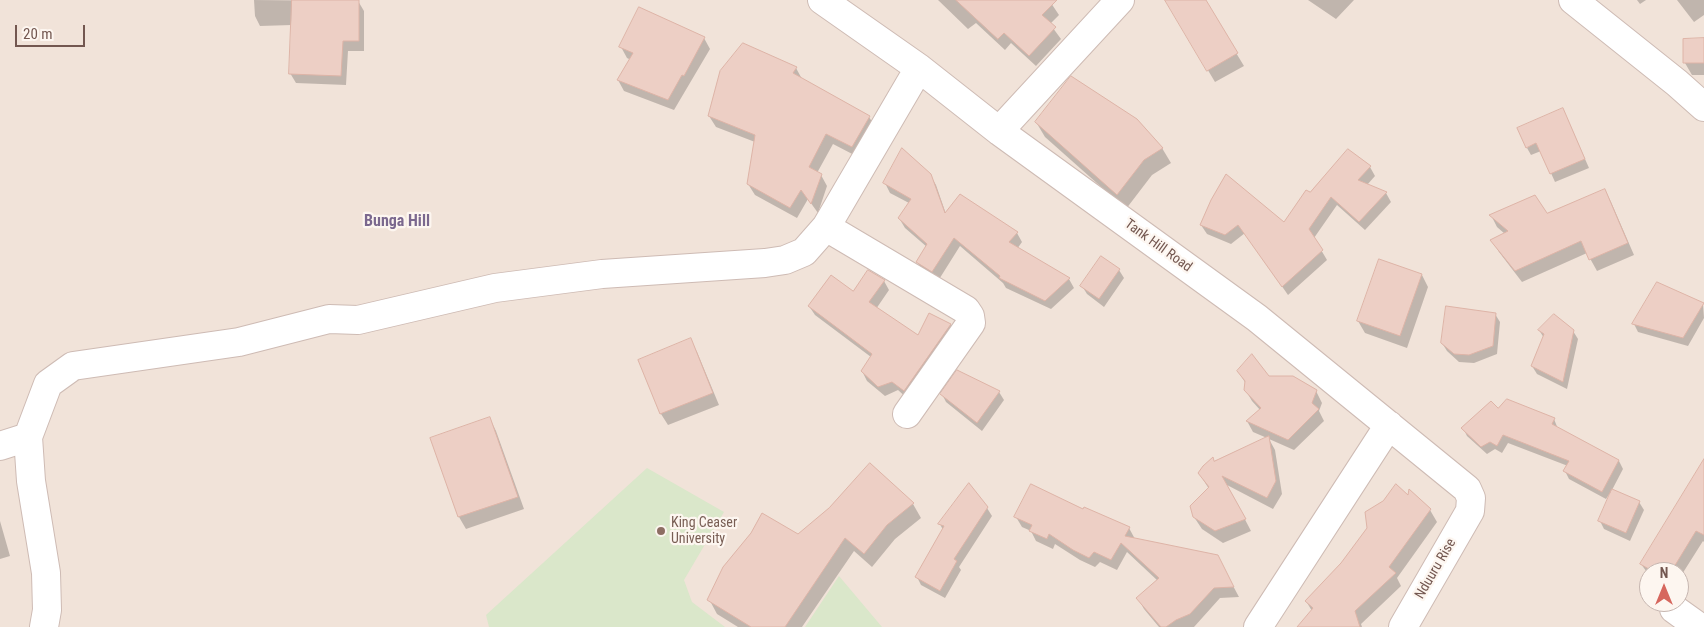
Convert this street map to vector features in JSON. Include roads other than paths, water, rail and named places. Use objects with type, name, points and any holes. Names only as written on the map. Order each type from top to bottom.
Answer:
[{"type":"street","name":"Tank Hill Road","points":[[822,0],[919,68],[999,131],[1257,318],[1467,489],[1471,498],[1470,510]]},
{"type":"street","points":[[999,131],[1120,0]]},
{"type":"street","points":[[1573,0],[1704,106]]},
{"type":"street","points":[[44,627],[47,610],[46,573],[32,481],[28,437],[48,384],[73,366],[238,342],[329,319],[358,320],[495,288],[602,274],[785,260],[804,252],[826,227],[919,68]]},
{"type":"street","points":[[826,227],[966,310],[970,316],[971,323],[907,414]]},
{"type":"street","points":[[1258,627],[1390,425]]},
{"type":"street","points":[[0,446],[28,437]]},
{"type":"street","name":"Nduuru Rise","points":[[1403,627],[1470,510]]},
{"type":"street","points":[[1678,612],[1698,627]]},
{"type":"place","name":"King Ceaser University","points":[[661,531]]},
{"type":"district","name":"Bunga Hill","points":[[397,222]]}]
